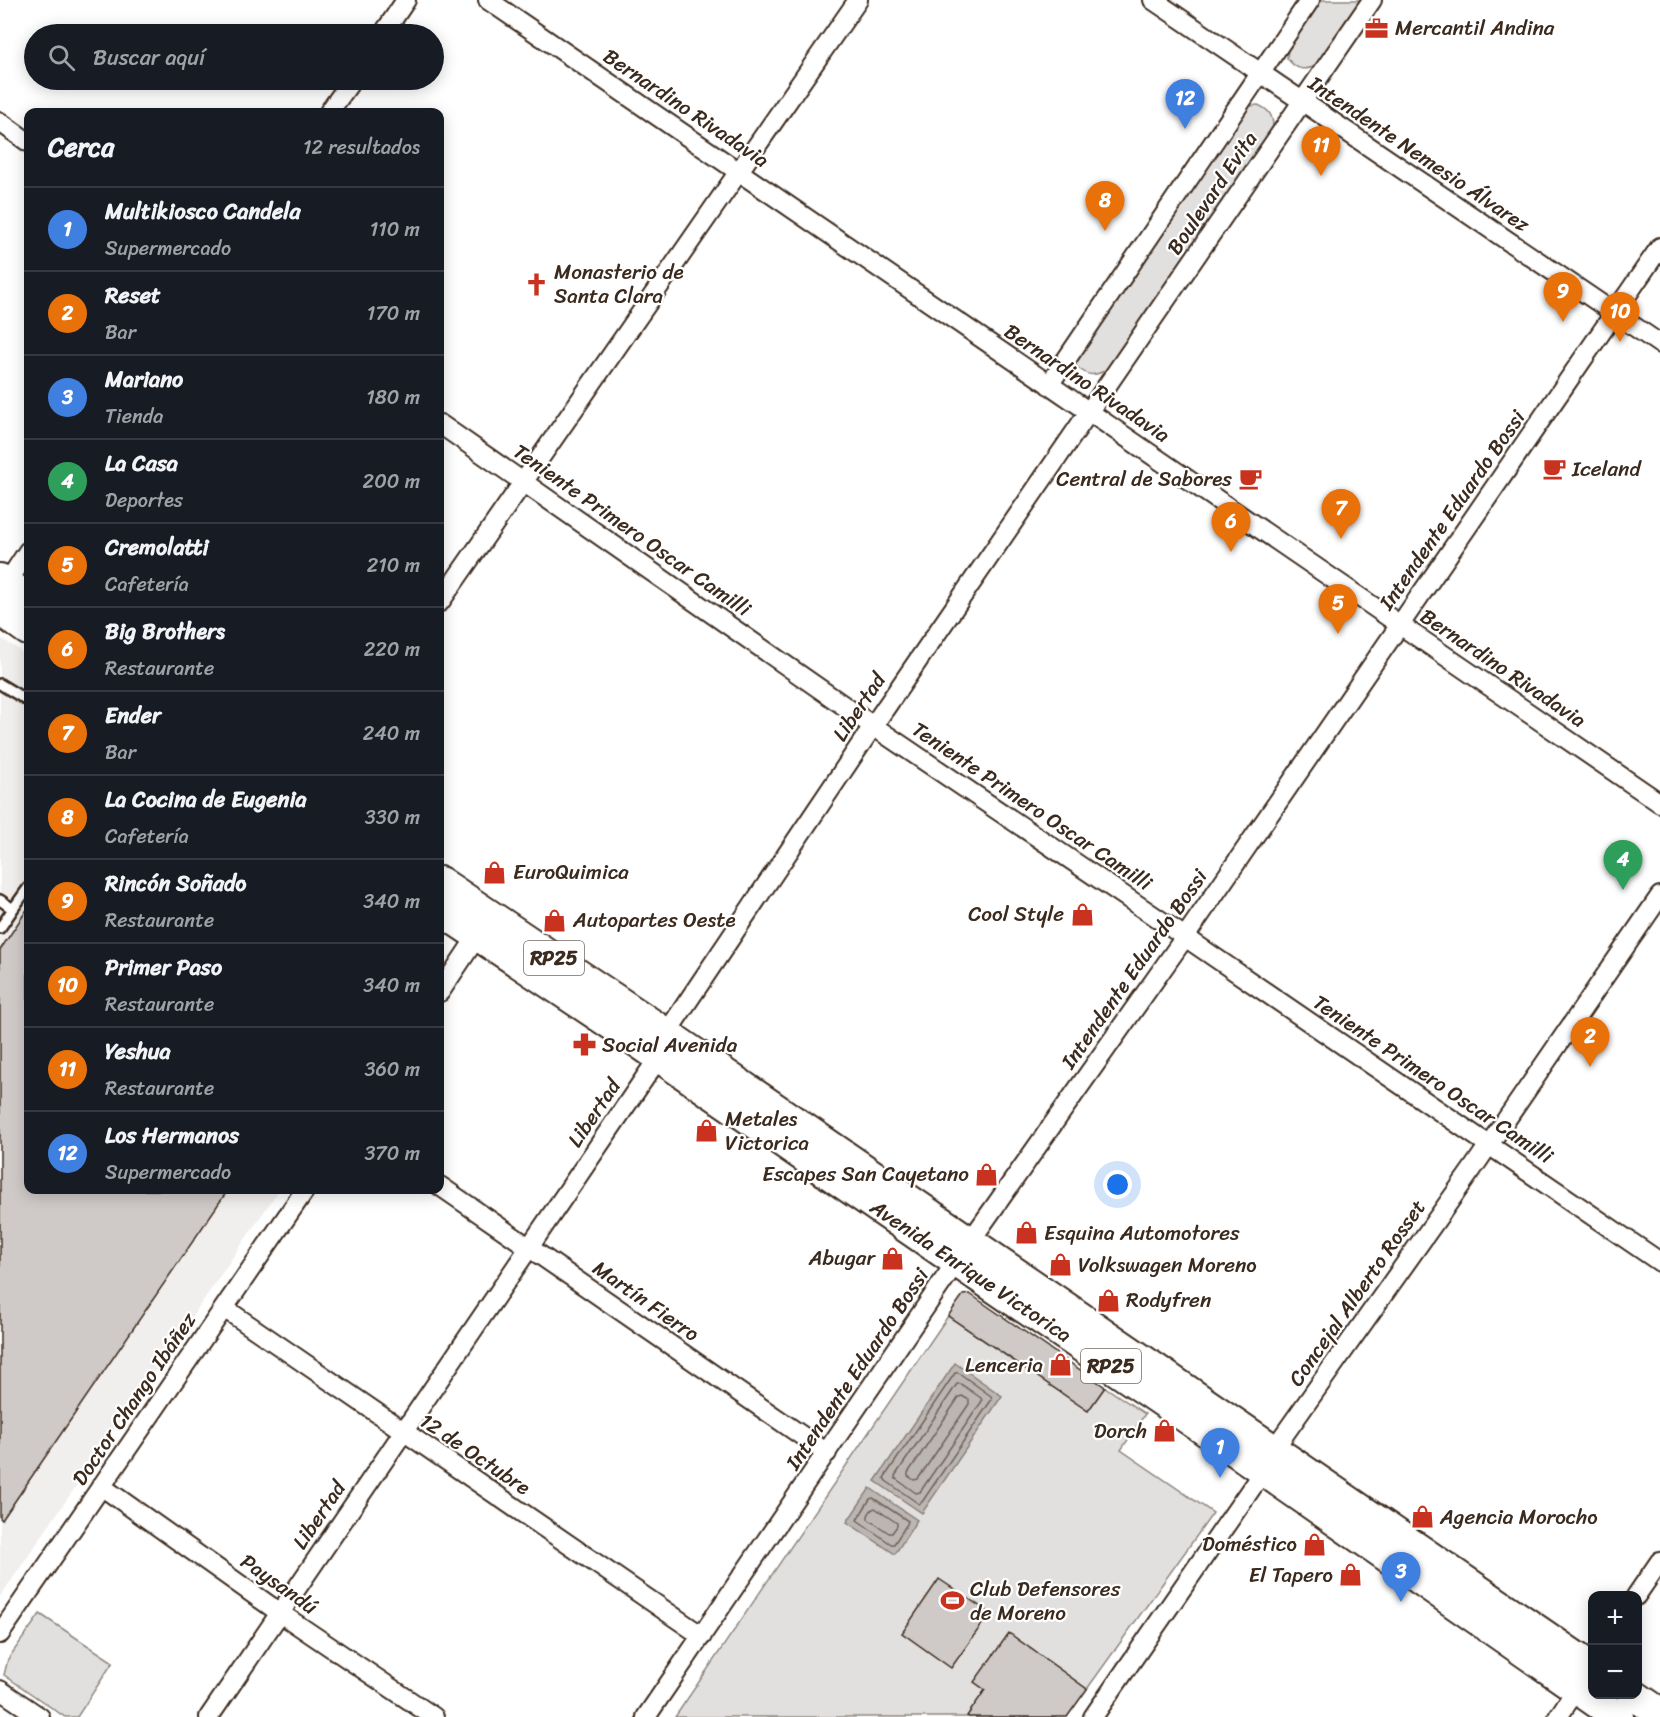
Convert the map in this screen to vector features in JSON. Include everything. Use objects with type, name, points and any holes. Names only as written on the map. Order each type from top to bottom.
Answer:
[{"type":"main road","points":[[9,593],[24,622]]},
{"type":"main road","name":"Avenida Enrique Victorica","points":[[444,885],[664,1046],[963,1252],[1269,1460],[1588,1671]]},
{"type":"main road","name":"Avenida Enrique Victorica","points":[[444,912],[478,935],[664,1046]]},
{"type":"main road","name":"Avenida Enrique Victorica","points":[[1606,1699],[1618,1717]]},
{"type":"main road","points":[[1638,1699],[1660,1713]]},
{"type":"street","points":[[390,24],[406,0]]},
{"type":"street","name":"Bernardino Rivadavia","points":[[488,0],[1660,803]]},
{"type":"street","points":[[444,596],[858,0]]},
{"type":"street","name":"Intendente Nemesio Álvarez","points":[[1153,0],[1660,344]]},
{"type":"street","name":"Boulevard Evita","points":[[1049,385],[1310,0]]},
{"type":"street","name":"Boulevard Evita","points":[[1089,412],[1372,0]]},
{"type":"street","points":[[332,108],[345,90]]},
{"type":"street","points":[[0,122],[24,139]]},
{"type":"street","name":"Intendente Eduardo Bossi","points":[[646,1717],[963,1252],[1185,937],[1660,248]]},
{"type":"street","name":"Libertad","points":[[209,1717],[664,1046],[674,1022],[873,726],[1089,412]]},
{"type":"street","name":"Teniente Primero Oscar Camilli","points":[[444,427],[873,726],[1660,1262]]},
{"type":"street","points":[[9,593],[24,560]]},
{"type":"street","name":"Concejal Alberto Rosset","points":[[1093,1717],[1660,896]]},
{"type":"street","points":[[444,986],[478,935]]},
{"type":"street","name":"Martín Fierro","points":[[444,1189],[827,1452]]},
{"type":"street","name":"Doctor Chango Ibáñez","points":[[0,1634],[302,1194]]},
{"type":"street","name":"12 de Octubre","points":[[224,1308],[702,1635]]},
{"type":"street","name":"Paysandú","points":[[101,1486],[280,1613],[434,1717]]},
{"type":"street","points":[[1639,1591],[1660,1561]]},
{"type":"street","points":[[1558,1717],[1588,1671]]},
{"type":"street","points":[[0,1690],[40,1717]]},
{"type":"lane","points":[[0,684],[24,699]]},
{"type":"lane","points":[[0,928],[24,894]]},
{"type":"lane","points":[[0,900],[13,909]]},
{"type":"shaded area","points":[[1322,0],[1364,0],[1319,65],[1301,69],[1287,58],[1288,49]]},
{"type":"shaded area","points":[[1258,105],[1270,114],[1273,128],[1106,370],[1097,374],[1084,372],[1076,366],[1076,358],[1249,106]]},
{"type":"shaded area","points":[[0,637],[24,653],[24,1194],[276,1194],[0,1597]]},
{"type":"shaded area","name":"Club Defensores de Moreno","points":[[948,1316],[1088,1411],[1105,1387],[1145,1414],[1121,1450],[1213,1513],[1067,1717],[675,1717]]},
{"type":"shaded area","points":[[40,1614],[113,1662],[77,1717],[65,1717],[4,1675],[8,1659]]},
{"type":"water","points":[[955,1363],[1002,1396],[922,1513],[875,1481]]},
{"type":"water","points":[[870,1488],[917,1520],[895,1554],[847,1522]]},
{"type":"building","points":[[24,914],[24,1194],[225,1194],[2,1520],[0,1518],[0,950]]},
{"type":"building","points":[[970,1294],[1105,1387],[1088,1411],[948,1316],[963,1295]]},
{"type":"building","points":[[939,1579],[990,1613],[951,1668],[902,1633]]},
{"type":"building","points":[[1009,1633],[1087,1689],[1067,1717],[967,1716],[985,1690],[974,1682]]},
{"type":"place","name":"Mercantil Andina","points":[[1377,28]]},
{"type":"place","name":"Los Hermanos","points":[[1185,129]]},
{"type":"place","name":"Yeshua","points":[[1321,176]]},
{"type":"place","name":"La Cocina de Eugenia","points":[[1105,231]]},
{"type":"place","name":"Monasterio de Santa Clara","points":[[536,284]]},
{"type":"place","name":"Rincón Soñado","points":[[1563,322]]},
{"type":"place","name":"Primer Paso","points":[[1620,342]]},
{"type":"place","name":"Iceland","points":[[1554,469]]},
{"type":"place","name":"Central de Sabores","points":[[1250,479]]},
{"type":"place","name":"Ender","points":[[1341,539]]},
{"type":"place","name":"Big Brothers","points":[[1231,552]]},
{"type":"place","name":"Cremolatti","points":[[1338,634]]},
{"type":"place","name":"EuroQuimica","points":[[495,872]]},
{"type":"place","name":"La Casa","points":[[1623,890]]},
{"type":"place","name":"Cool Style","points":[[1082,914]]},
{"type":"place","name":"Autopartes Oeste","points":[[555,920]]},
{"type":"place","name":"Social Avenida","points":[[584,1045]]},
{"type":"place","name":"Reset","points":[[1590,1067]]},
{"type":"place","name":"Metales Victorica","points":[[707,1131]]},
{"type":"place","name":"Escapes San Cayetano","points":[[987,1174]]},
{"type":"place","name":"Esquina Automotores","points":[[1026,1233]]},
{"type":"place","name":"Abugar","points":[[893,1258]]},
{"type":"place","name":"Volkswagen Moreno","points":[[1060,1265]]},
{"type":"place","name":"Rodyfren","points":[[1108,1300]]},
{"type":"place","name":"Lenceria","points":[[1061,1365]]},
{"type":"place","name":"Dorch","points":[[1165,1431]]},
{"type":"place","name":"Multikiosco Candela","points":[[1220,1478]]},
{"type":"place","name":"Agencia Morocho","points":[[1422,1517]]},
{"type":"place","name":"Doméstico","points":[[1315,1544]]},
{"type":"place","name":"El Tapero","points":[[1351,1575]]},
{"type":"place","name":"Club Defensores de Moreno","points":[[952,1601]]},
{"type":"place","name":"Mariano","points":[[1401,1602]]}]
